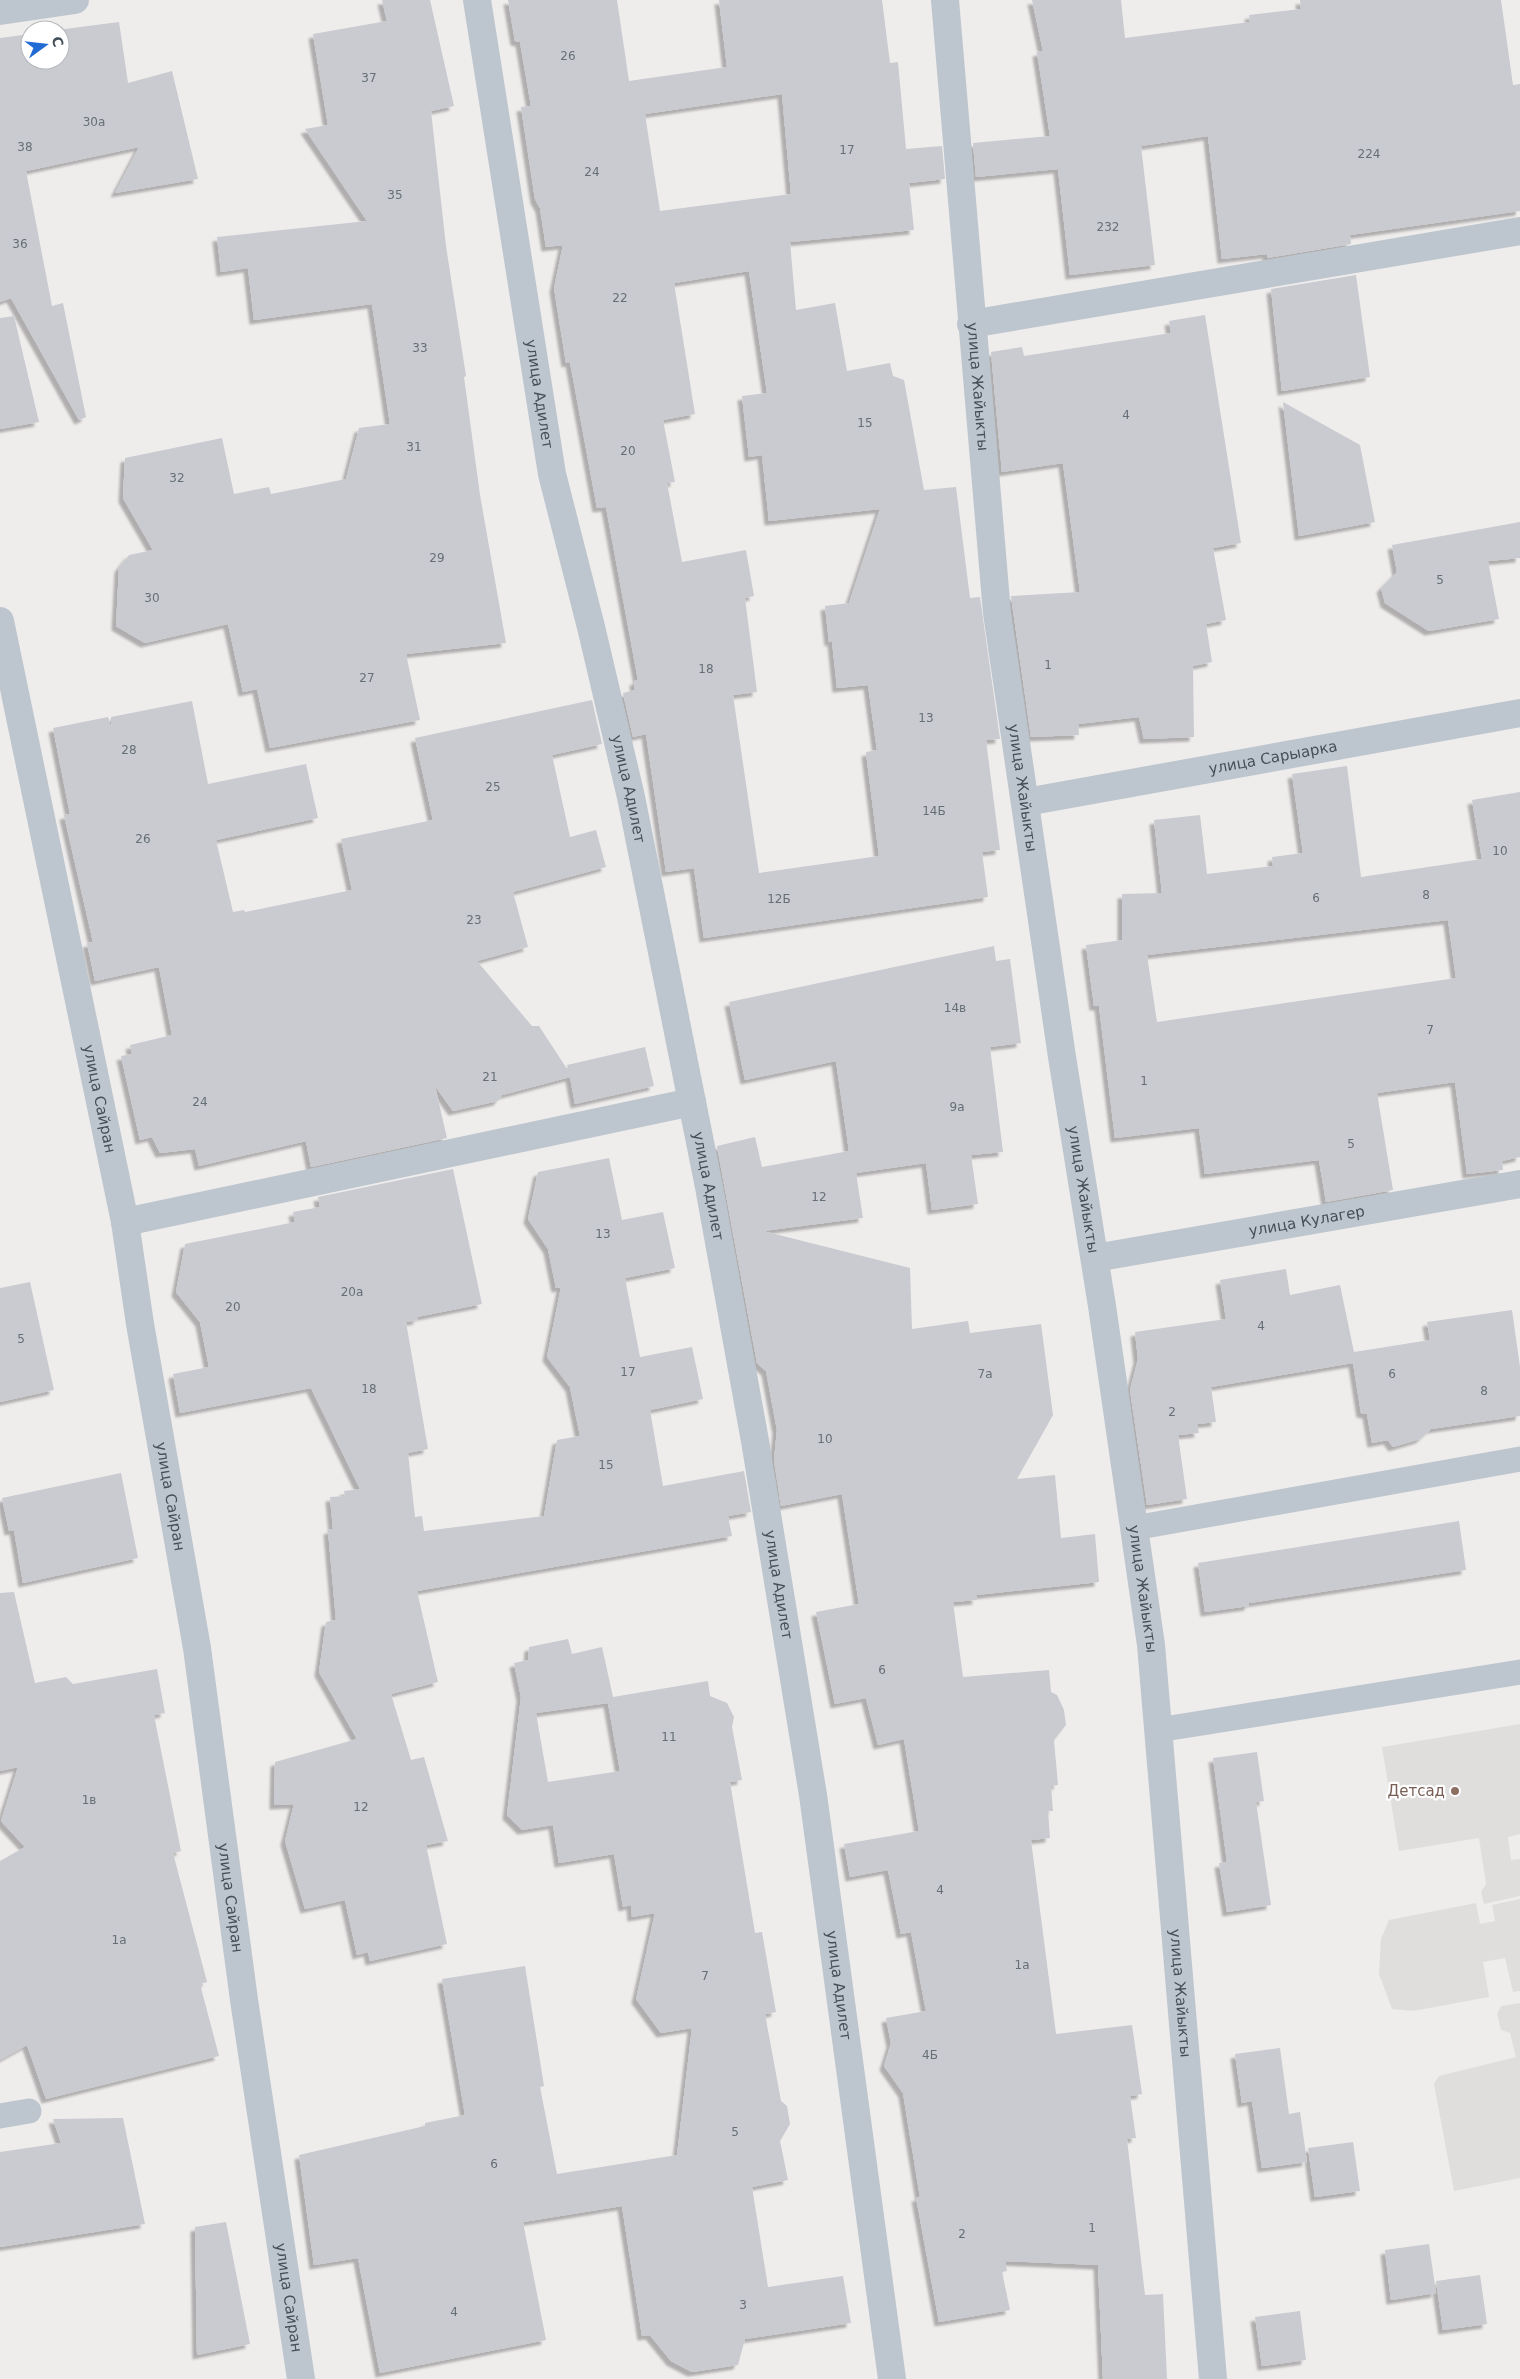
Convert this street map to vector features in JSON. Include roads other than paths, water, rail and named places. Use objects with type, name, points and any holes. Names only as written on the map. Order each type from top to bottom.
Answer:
[{"type":"street","points":[[0,12],[75,0]]},
{"type":"street","name":"улица Адилет","points":[[477,0],[552,474],[592,626],[630,798],[692,1102],[755,1441],[813,1795],[892,2379]]},
{"type":"street","name":"улица Жайыкты","points":[[945,0],[971,324],[998,612],[1062,1057],[1095,1258],[1150,1645],[1214,2379]]},
{"type":"street","points":[[971,324],[1520,231]]},
{"type":"street","name":"улица Сайран","points":[[0,621],[125,1222],[140,1324],[197,1648],[245,2010],[301,2379]]},
{"type":"street","name":"улица Сарыарка","points":[[1026,802],[1520,713]]},
{"type":"street","points":[[125,1222],[692,1102]]},
{"type":"street","name":"улица Кулагер","points":[[1095,1258],[1520,1184]]},
{"type":"lane","points":[[1134,1528],[1520,1460]]},
{"type":"lane","points":[[1158,1730],[1520,1672]]},
{"type":"lane","points":[[0,2116],[29,2111]]},
{"type":"place","name":"Детсад","points":[[1455,1791]]}]
